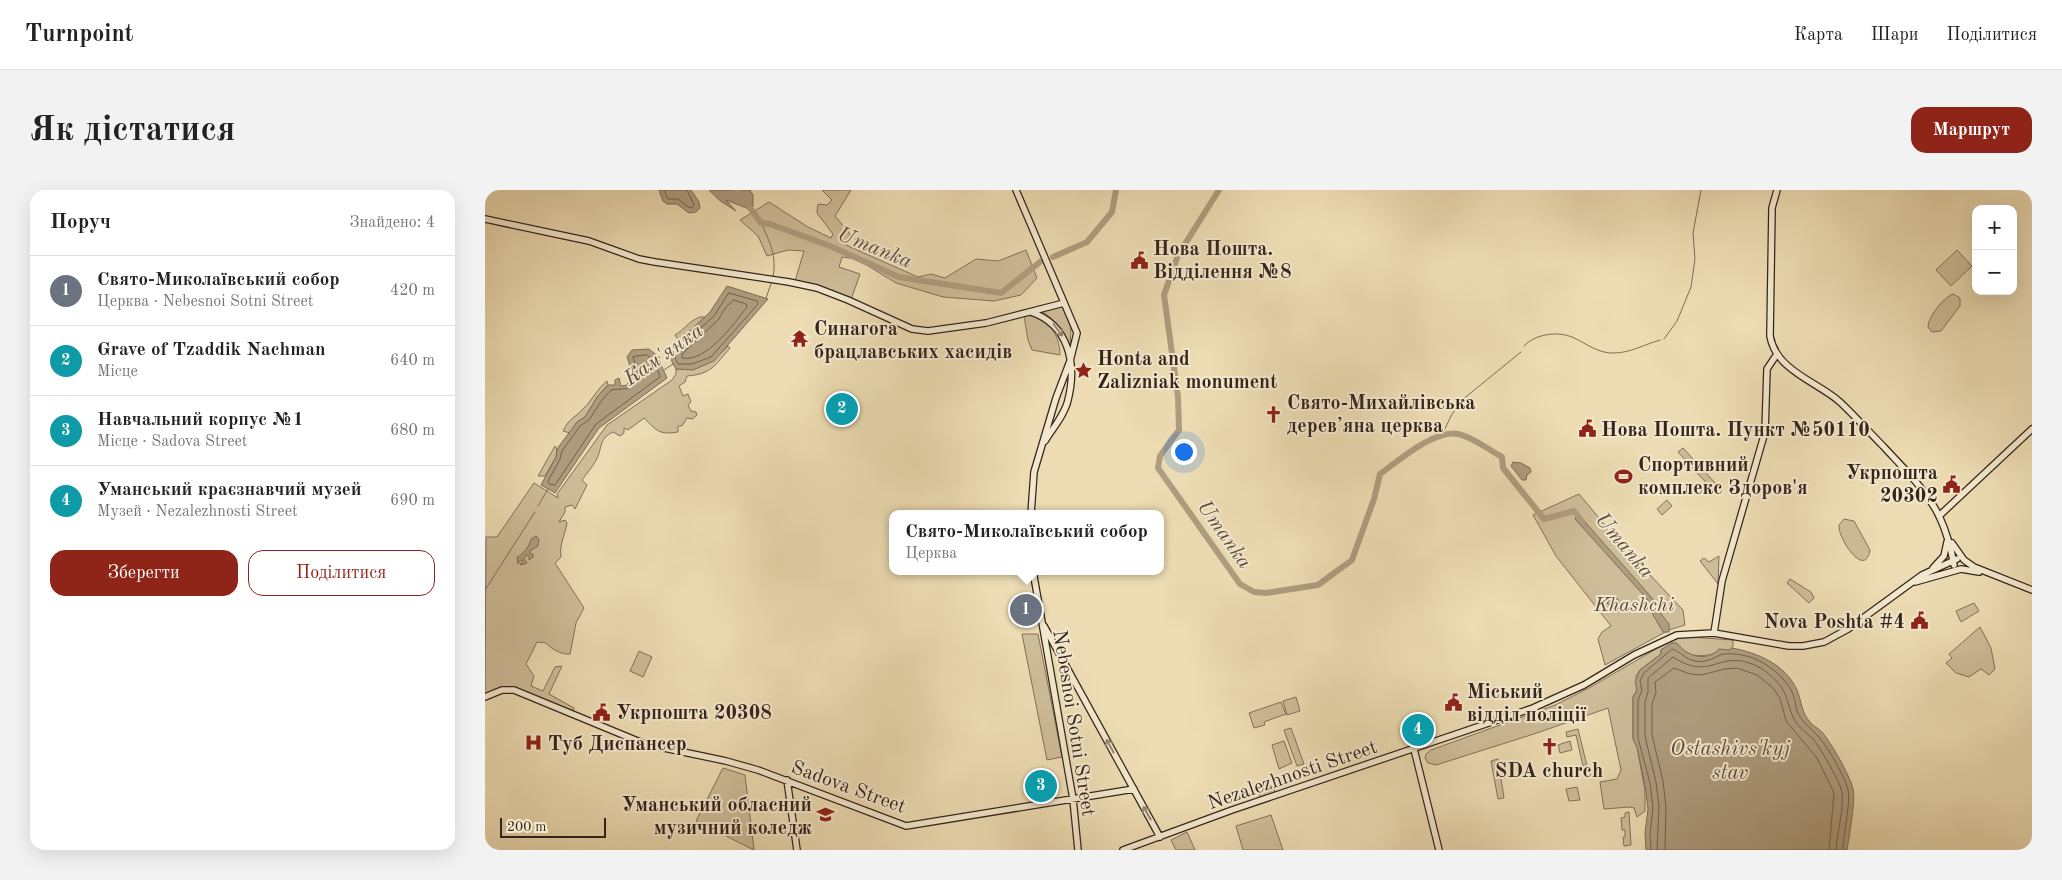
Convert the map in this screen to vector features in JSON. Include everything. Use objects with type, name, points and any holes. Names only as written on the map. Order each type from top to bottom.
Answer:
[{"type":"main road","points":[[1016,190],[1077,334],[1034,472],[1031,510]]},
{"type":"main road","points":[[1777,190],[1772,208],[1770,336],[1773,348],[1796,372],[1842,404],[1917,482],[1939,516],[1957,561],[1957,569],[1961,569],[1965,566],[1957,561],[1947,535]]},
{"type":"main road","points":[[485,219],[589,241],[655,262],[802,285],[848,300],[912,329],[928,331],[986,323],[1064,303]]},
{"type":"main road","points":[[1031,312],[1043,316],[1061,334],[1070,361],[1068,401],[1041,447]]},
{"type":"main road","points":[[1714,633],[1722,581],[1765,432],[1767,369],[1777,354]]},
{"type":"main road","points":[[1057,398],[1063,396],[1068,401]]},
{"type":"main road","points":[[1939,516],[2032,429]]},
{"type":"main road","points":[[1929,571],[1943,556],[1947,535]]},
{"type":"main road","name":"Nezalezhnosti Street","points":[[1123,850],[1414,750],[1550,700],[1598,678],[1634,655],[1665,639],[1690,633],[1714,633],[1781,646],[1803,646],[1830,640],[1929,571],[1957,561],[2032,590]]},
{"type":"main road","name":"Nezalezhnosti Street","points":[[1910,583],[1961,569],[1984,572]]},
{"type":"main road","name":"Nezalezhnosti Street","points":[[1935,577],[1984,572]]},
{"type":"main road","name":"Nebesnoi Sotni Street","points":[[1034,575],[1073,799],[1078,850]]},
{"type":"main road","points":[[1041,622],[1160,837]]},
{"type":"main road","points":[[1046,648],[1053,643]]},
{"type":"main road","name":"Sadova Street","points":[[485,697],[501,690],[514,690],[645,744],[726,761],[787,780],[906,826],[1134,789]]},
{"type":"main road","points":[[1414,750],[1439,850]]},
{"type":"main road","points":[[787,780],[797,850]]},
{"type":"green space","points":[[822,190],[851,190],[835,216],[850,234],[846,245],[918,277],[931,274],[945,278],[976,259],[998,261],[1026,250],[1037,278],[1021,295],[994,301],[943,297],[896,283],[857,259],[842,257],[839,267],[860,274],[851,300],[795,281],[804,251],[788,250],[767,256],[758,236],[740,220],[769,202],[808,227],[831,238],[833,234],[817,213],[818,204],[827,205],[832,200]]},
{"type":"green space","points":[[1957,250],[1972,266],[1951,286],[1936,270]]},
{"type":"green space","points":[[1953,294],[1960,298],[1960,306],[1941,331],[1932,332],[1928,327],[1931,318],[1941,303]]},
{"type":"green space","points":[[1058,306],[1064,308],[1071,327],[1070,347],[1059,326],[1041,311]]},
{"type":"green space","points":[[1024,316],[1039,318],[1051,327],[1058,340],[1060,355],[1032,350],[1028,340]]},
{"type":"green space","points":[[700,317],[705,317],[679,341],[675,335]]},
{"type":"green space","points":[[728,346],[730,348],[712,368],[702,373],[687,376],[685,382],[679,386],[683,396],[688,394],[691,402],[688,405],[691,411],[696,412],[697,415],[692,419],[687,418],[682,426],[678,426],[678,432],[667,433],[659,431],[644,418],[628,430],[624,428],[624,433],[620,436],[613,432],[609,434],[602,443],[595,462],[582,480],[587,485],[575,509],[572,505],[565,507],[565,512],[559,522],[565,520],[567,523],[561,544],[561,557],[555,563],[584,608],[576,623],[570,654],[557,651],[546,643],[537,642],[526,664],[534,676],[531,686],[543,691],[555,667],[562,666],[549,694],[574,708],[573,715],[514,690],[502,690],[485,697],[486,537],[497,537],[534,483],[558,498],[557,494],[607,425],[672,380],[676,374],[676,369],[699,367],[717,357]]},
{"type":"green space","points":[[607,381],[608,385],[598,396],[585,417],[577,422],[570,433],[563,431],[568,423],[584,408]]},
{"type":"green space","points":[[555,446],[557,449],[556,457],[545,476],[538,476]]},
{"type":"green space","points":[[1683,448],[1717,485],[1712,489],[1678,452]]},
{"type":"green space","name":"Khashchi","points":[[1579,494],[1620,543],[1683,610],[1685,625],[1669,630],[1605,665],[1598,639],[1602,632],[1611,626],[1556,556],[1533,515]]},
{"type":"green space","points":[[1667,500],[1672,506],[1662,515],[1657,509]]},
{"type":"green space","points":[[1844,519],[1854,521],[1870,550],[1867,558],[1863,560],[1857,558],[1842,538],[1839,525]]},
{"type":"green space","points":[[1719,556],[1718,584],[1700,561],[1704,558],[1709,562]]},
{"type":"green space","points":[[1790,579],[1811,592],[1814,598],[1809,603],[1787,583]]},
{"type":"green space","points":[[1974,603],[1979,611],[1961,622],[1956,611]]},
{"type":"green space","points":[[1980,627],[1991,648],[1995,669],[1989,675],[1981,669],[1969,677],[1956,673],[1946,663],[1952,658],[1949,654]]},
{"type":"green space","points":[[1022,634],[1038,634],[1062,757],[1047,760]]},
{"type":"green space","points":[[1690,637],[1733,640],[1733,646],[1730,650],[1702,656],[1689,654],[1677,644],[1672,643],[1661,650],[1661,654],[1640,670],[1636,676],[1637,690],[1633,697],[1633,739],[1637,747],[1645,791],[1645,811],[1637,817],[1634,808],[1630,807],[1604,809],[1600,782],[1617,779],[1621,770],[1608,708],[1436,765],[1428,763],[1425,758],[1426,754],[1431,750],[1555,705],[1589,688],[1673,639]]},
{"type":"green space","points":[[639,651],[652,657],[643,677],[630,671]]},
{"type":"green space","points":[[1296,697],[1300,711],[1287,715],[1283,701]]},
{"type":"green space","points":[[1281,702],[1286,714],[1264,722],[1265,725],[1254,728],[1249,713]]},
{"type":"green space","points":[[1291,728],[1304,764],[1297,766],[1284,730]]},
{"type":"green space","points":[[1578,729],[1587,766],[1583,766],[1576,735],[1567,737],[1566,732]]},
{"type":"green space","points":[[1284,741],[1292,763],[1279,769],[1272,745]]},
{"type":"green space","points":[[1570,741],[1572,750],[1560,753],[1558,745]]},
{"type":"green space","points":[[1498,759],[1504,798],[1498,799],[1491,761]]},
{"type":"green space","points":[[723,768],[745,775],[754,850],[696,821]]},
{"type":"green space","points":[[1267,783],[1273,785],[1275,792],[1260,797],[1257,786]]},
{"type":"green space","points":[[1577,787],[1580,800],[1569,801],[1566,789]]},
{"type":"green space","points":[[1629,812],[1631,845],[1624,846],[1623,837],[1625,837],[1625,830],[1622,830],[1621,818],[1625,817],[1625,813]]},
{"type":"green space","points":[[1271,815],[1283,850],[1243,850],[1236,826]]},
{"type":"green space","points":[[1187,832],[1195,850],[1176,850],[1171,840]]},
{"type":"water","points":[[659,190],[691,190],[699,202],[700,208],[696,212],[689,213],[677,204],[667,204],[663,201]]},
{"type":"water","points":[[709,190],[750,190],[753,195],[753,207],[749,209],[726,200],[736,211],[719,200]]},
{"type":"water","points":[[727,286],[768,299],[714,361],[693,370],[676,369],[670,358],[670,350],[710,312]]},
{"type":"water","points":[[649,349],[660,358],[667,378],[599,428],[555,493],[541,485],[556,457],[557,449],[577,422],[585,417],[598,396],[608,385],[615,385],[615,380],[619,378],[621,386],[627,385],[633,374],[627,357],[632,350]]},
{"type":"water","points":[[1513,462],[1521,463],[1530,468],[1531,472],[1527,475],[1526,480],[1522,480],[1511,466]]},
{"type":"water","points":[[1578,514],[1652,598],[1658,610],[1669,624],[1669,632],[1663,632],[1652,613],[1647,599],[1575,519]]},
{"type":"water","points":[[536,536],[539,539],[538,546],[530,551],[533,557],[529,560],[529,556],[526,555],[524,559],[527,563],[521,565],[523,561],[520,560],[518,564],[517,557],[524,552],[531,539]]},
{"type":"water","points":[[1612,597],[1617,598],[1621,606],[1621,610],[1617,613],[1607,603]]},
{"type":"water","name":"Ostashivs'kyj stav","points":[[1672,643],[1677,643],[1686,652],[1703,657],[1709,656],[1719,649],[1730,650],[1732,648],[1742,650],[1770,661],[1792,681],[1797,690],[1803,711],[1813,725],[1826,737],[1840,759],[1853,789],[1854,801],[1847,850],[1646,850],[1645,833],[1648,809],[1637,747],[1633,739],[1633,697],[1637,690],[1635,682],[1640,670],[1661,654],[1661,650]]},
{"type":"waterway","name":"Umanka","points":[[737,190],[761,223],[770,224],[830,246],[899,277],[1001,293],[1040,262]]},
{"type":"waterway","name":"Umanka","points":[[1053,257],[1087,242],[1112,212],[1116,190]]},
{"type":"waterway","name":"Umanka","points":[[1219,190],[1178,255],[1164,295],[1178,397],[1179,430],[1160,456],[1158,468],[1240,584],[1254,592],[1266,593],[1318,585],[1352,560],[1374,499],[1380,474],[1417,447],[1439,436],[1449,434],[1458,434],[1470,438],[1502,457],[1503,468],[1544,519],[1574,511],[1582,521]]},
{"type":"waterway","points":[[1664,339],[1677,321],[1691,287],[1695,259],[1693,233],[1701,190]]},
{"type":"waterway","name":"Кам'янка","points":[[761,223],[770,243],[773,256],[773,277]]},
{"type":"waterway","name":"Кам'янка","points":[[766,298],[772,281]]},
{"type":"waterway","points":[[1524,346],[1540,336],[1560,334],[1572,337],[1603,352],[1620,353],[1660,340]]},
{"type":"waterway","points":[[1442,435],[1451,416],[1462,400],[1521,352]]},
{"type":"waterway","name":"Кам'янка","points":[[664,370],[673,364]]},
{"type":"waterway","name":"Кам'янка","points":[[538,506],[548,489]]},
{"type":"waterway","name":"Кам'янка","points":[[485,590],[535,512]]},
{"type":"place","name":"Нова Пошта. Відділення №8","points":[[1139,260]]},
{"type":"place","name":"Синагога брацлавських хасидів","points":[[800,339]]},
{"type":"place","name":"Honta and Zalizniak monument","points":[[1083,370]]},
{"type":"place","name":"Grave of Tzaddik Nachman","points":[[842,409]]},
{"type":"place","name":"Свято-Михайлівська деревʼяна церква","points":[[1273,414]]},
{"type":"place","name":"Нова Пошта. Пункт №50110","points":[[1587,429]]},
{"type":"place","name":"Спортивний комплекс Здоров'я","points":[[1624,476]]},
{"type":"place","name":"Укрпошта 20302","points":[[1952,484]]},
{"type":"place","name":"Свято-Миколаївський собор","points":[[1026,610]]},
{"type":"place","name":"Nova Poshta #4","points":[[1919,621]]},
{"type":"place","name":"Міський відділ поліції","points":[[1453,702]]},
{"type":"place","name":"Укрпошта 20308","points":[[602,712]]},
{"type":"place","name":"Уманський краєзнавчий музей","points":[[1418,730]]},
{"type":"place","name":"Туб Диспансер","points":[[534,743]]},
{"type":"place","name":"SDA church","points":[[1549,746]]},
{"type":"place","name":"Навчальний корпус №1","points":[[1041,786]]},
{"type":"place","name":"Уманський обласний музичний коледж","points":[[826,815]]}]
